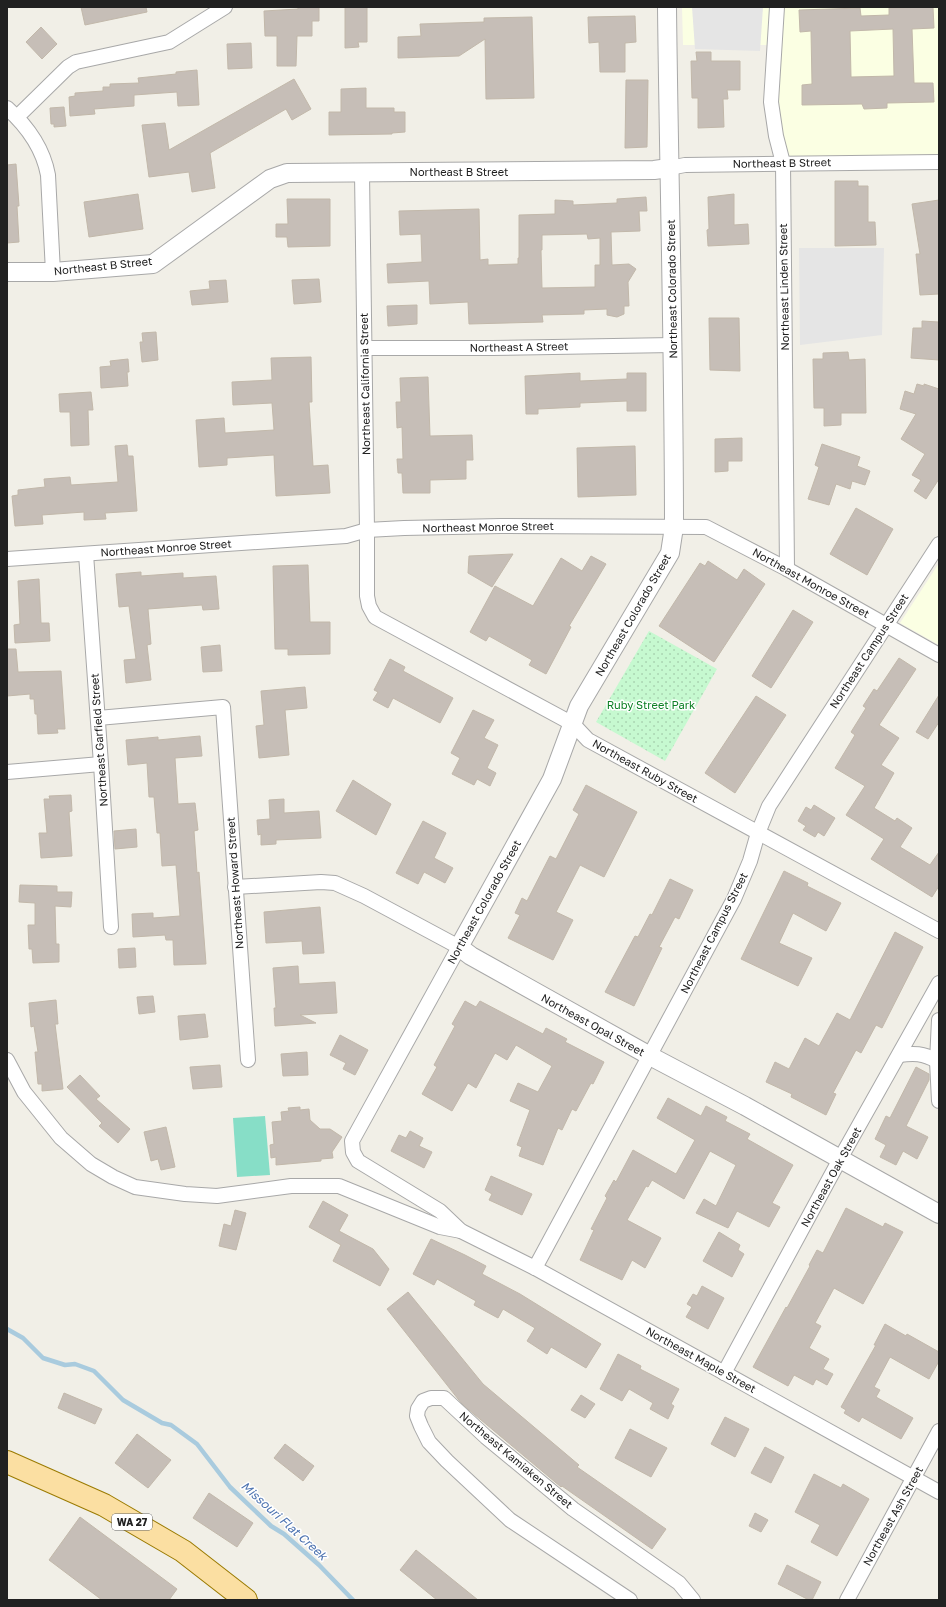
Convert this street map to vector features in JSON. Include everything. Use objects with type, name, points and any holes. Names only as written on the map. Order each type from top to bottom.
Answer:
[{"type":"main road","name":"WA 27","points":[[7,1462],[104,1505],[183,1551],[246,1600]]},
{"type":"street","points":[[53,272],[48,175],[45,160],[38,145],[12,113],[76,62],[169,42],[225,7]]},
{"type":"street","name":"Northeast Colorado Street","points":[[358,1161],[353,1152],[352,1142],[552,779],[579,706],[670,553],[674,527],[674,345],[669,168],[667,7]]},
{"type":"street","name":"Northeast Linden Street","points":[[777,7],[771,102],[776,136],[783,163],[787,569]]},
{"type":"street","name":"Northeast B Street","points":[[7,272],[53,272],[154,264],[270,179],[287,173],[654,170],[685,165],[939,162]]},
{"type":"street","name":"Northeast California Street","points":[[362,173],[368,530],[367,596]]},
{"type":"street","name":"Northeast A Street","points":[[365,348],[492,348],[674,345]]},
{"type":"street","name":"Northeast Monroe Street","points":[[7,560],[346,536],[368,530],[502,526],[706,527],[787,569],[939,655]]},
{"type":"street","name":"Northeast Campus Street","points":[[536,1268],[734,899],[750,861],[768,806],[939,544]]},
{"type":"street","name":"Northeast Garfield Street","points":[[86,554],[111,927]]},
{"type":"street","name":"Northeast Ruby Street","points":[[367,596],[369,606],[375,616],[573,724],[588,740],[939,931]]},
{"type":"street","name":"Northeast Howard Street","points":[[98,718],[223,707],[248,1060]]},
{"type":"street","points":[[7,772],[101,764]]},
{"type":"street","name":"Northeast Opal Street","points":[[236,887],[321,882],[335,883],[364,896],[459,947],[471,956],[650,1056],[745,1106],[939,1214]]},
{"type":"street","name":"Northeast Oak Street","points":[[724,1373],[840,1159],[939,983]]},
{"type":"street","points":[[939,1020],[937,1060],[939,1101]]},
{"type":"street","points":[[899,1055],[916,1053],[927,1055],[937,1060]]},
{"type":"street","name":"Northeast Maple Street","points":[[7,1060],[24,1092],[61,1138],[91,1164],[113,1177],[135,1187],[185,1194],[217,1196],[290,1186],[339,1186],[440,1227],[461,1230]]},
{"type":"street","name":"Northeast Maple Street","points":[[358,1161],[440,1211],[461,1230],[536,1268],[939,1492]]},
{"type":"street","name":"Northeast Kamiaken Street","points":[[630,1600],[510,1520],[446,1461],[429,1442],[421,1426],[418,1416],[418,1409],[423,1401],[431,1398],[444,1398],[486,1438],[573,1509],[679,1583],[693,1600]]},
{"type":"street","name":"Northeast Ash Street","points":[[847,1600],[939,1431]]},
{"type":"shaded area","points":[[682,7],[939,7],[939,156],[787,157],[776,102],[779,45],[683,45]]},
{"type":"shaded area","points":[[692,7],[763,7],[760,51],[695,49]]},
{"type":"shaded area","points":[[799,248],[884,248],[882,335],[800,345]]},
{"type":"shaded area","points":[[939,563],[939,645],[900,623]]},
{"type":"green space","name":"Ruby Street Park","points":[[649,631],[717,669],[665,761],[596,722]]},
{"type":"green space","points":[[265,1116],[270,1175],[237,1177],[233,1118]]},
{"type":"building","points":[[81,7],[146,7],[147,12],[85,25]]},
{"type":"building","points":[[298,7],[319,7],[319,21],[312,21],[312,36],[297,36],[296,66],[277,66],[277,36],[265,36],[264,11],[298,9]]},
{"type":"building","points":[[345,7],[367,7],[367,42],[358,42],[359,47],[345,48]]},
{"type":"building","points":[[933,7],[934,28],[912,29],[914,83],[933,83],[934,102],[887,103],[887,108],[864,109],[862,104],[802,105],[802,85],[812,84],[811,31],[800,32],[799,10],[860,8],[861,16],[889,15],[889,8]],"holes":[[[893,29],[894,76],[851,77],[850,31]]]},
{"type":"building","points":[[635,16],[636,42],[625,43],[625,72],[600,72],[599,42],[589,43],[588,17]]},
{"type":"building","points":[[532,17],[534,98],[486,99],[485,39],[459,56],[398,58],[398,37],[421,36],[420,24],[484,22],[484,18]]},
{"type":"building","points":[[41,27],[57,44],[42,59],[26,42]]},
{"type":"building","points":[[251,43],[252,68],[228,69],[227,44]]},
{"type":"building","points":[[696,52],[711,52],[711,61],[740,61],[740,90],[727,90],[728,99],[723,99],[724,127],[698,128],[698,98],[692,98],[691,61],[697,61]]},
{"type":"building","points":[[197,70],[199,105],[178,106],[177,92],[134,95],[134,106],[94,109],[95,114],[70,116],[69,97],[75,96],[75,93],[103,91],[103,87],[110,87],[110,84],[139,83],[138,78]]},
{"type":"building","points":[[294,79],[311,109],[292,120],[286,109],[210,153],[215,188],[192,192],[189,172],[149,177],[142,125],[165,123],[169,150]]},
{"type":"building","points":[[626,80],[648,80],[647,147],[625,148]]},
{"type":"building","points":[[366,88],[366,108],[394,108],[394,112],[405,112],[405,132],[392,134],[329,135],[329,112],[341,112],[341,89]]},
{"type":"building","points":[[64,107],[66,126],[54,127],[54,124],[51,124],[50,108]]},
{"type":"building","points":[[16,164],[19,206],[17,206],[19,242],[7,243],[7,165]]},
{"type":"building","points":[[835,181],[858,181],[858,186],[868,186],[868,222],[875,222],[876,245],[835,246]]},
{"type":"building","points":[[138,194],[143,229],[89,237],[84,202]]},
{"type":"building","points":[[734,194],[734,225],[748,224],[749,244],[708,246],[708,197]]},
{"type":"building","points":[[646,197],[647,211],[639,211],[640,231],[611,232],[612,265],[629,264],[636,269],[628,282],[629,306],[624,306],[624,314],[617,317],[607,315],[607,309],[584,310],[584,314],[542,315],[543,322],[469,324],[468,302],[430,304],[429,281],[388,283],[387,264],[422,262],[421,234],[400,235],[399,211],[479,209],[480,260],[488,259],[488,265],[518,264],[519,215],[555,214],[555,200],[573,201],[573,205],[617,203],[617,199]],"holes":[[[587,234],[588,239],[600,238],[600,265],[595,265],[595,287],[542,288],[542,235]]]},
{"type":"building","points":[[287,199],[330,199],[330,246],[288,247],[287,237],[276,237],[276,224],[288,224]]},
{"type":"building","points":[[939,200],[939,294],[920,295],[916,254],[920,254],[912,204]]},
{"type":"building","points":[[319,279],[321,302],[294,304],[292,280]]},
{"type":"building","points":[[226,280],[228,302],[192,305],[190,291],[210,289],[209,281]]},
{"type":"building","points":[[417,305],[417,324],[388,326],[387,306]]},
{"type":"building","points":[[709,318],[739,318],[740,371],[710,370]]},
{"type":"building","points":[[922,321],[939,322],[939,360],[911,358],[913,328],[922,328]]},
{"type":"building","points":[[156,332],[158,360],[142,362],[140,342],[143,342],[142,333]]},
{"type":"building","points":[[848,352],[849,360],[865,359],[866,413],[841,413],[841,425],[824,426],[824,408],[814,408],[813,359],[823,359],[823,353]]},
{"type":"building","points":[[311,357],[312,402],[309,402],[313,466],[328,465],[330,493],[276,496],[274,455],[227,458],[227,465],[199,467],[196,420],[224,418],[225,433],[274,430],[272,403],[233,405],[232,382],[272,380],[271,358]]},
{"type":"building","points":[[128,359],[128,386],[101,388],[100,367],[111,366],[110,361]]},
{"type":"building","points":[[580,373],[580,381],[627,379],[627,373],[646,373],[646,411],[627,411],[627,401],[580,403],[580,407],[538,409],[538,414],[526,414],[525,376]]},
{"type":"building","points":[[428,377],[430,436],[472,435],[473,460],[466,460],[466,479],[430,480],[430,493],[403,493],[402,473],[398,473],[397,459],[403,459],[402,427],[397,428],[396,402],[401,402],[400,378]]},
{"type":"building","points":[[917,384],[924,386],[924,384],[939,389],[939,479],[926,499],[914,491],[921,480],[912,475],[925,454],[901,439],[916,414],[900,409],[905,391],[914,394]]},
{"type":"building","points":[[91,392],[93,410],[88,410],[89,445],[71,446],[70,412],[60,412],[59,394]]},
{"type":"building","points":[[742,438],[742,461],[728,461],[728,471],[715,472],[715,439]]},
{"type":"building","points":[[822,444],[860,457],[857,466],[870,471],[865,485],[852,481],[850,489],[836,484],[829,505],[808,499],[819,467],[815,465]]},
{"type":"building","points":[[127,445],[128,456],[133,456],[137,511],[105,513],[106,519],[84,520],[84,512],[42,515],[43,524],[15,526],[12,496],[18,495],[18,490],[45,487],[44,479],[70,477],[71,485],[118,482],[115,446]]},
{"type":"building","points":[[635,446],[636,495],[578,497],[577,448]]},
{"type":"building","points":[[856,508],[893,529],[867,575],[830,554]]},
{"type":"building","points":[[513,554],[492,587],[468,573],[469,556]]},
{"type":"building","points":[[591,556],[606,564],[569,626],[571,627],[546,674],[529,665],[532,660],[489,636],[486,641],[470,632],[495,586],[533,606],[561,558],[582,571]]},
{"type":"building","points":[[708,561],[737,580],[744,569],[765,584],[714,662],[659,626],[700,563],[705,566]]},
{"type":"building","points":[[308,565],[310,622],[330,622],[330,654],[288,655],[288,649],[275,649],[273,566]]},
{"type":"building","points":[[141,572],[141,576],[183,573],[183,578],[216,576],[219,609],[203,610],[202,605],[148,609],[151,644],[147,645],[151,680],[126,683],[124,660],[136,659],[129,606],[119,607],[116,574]]},
{"type":"building","points":[[39,579],[41,623],[49,623],[50,641],[15,643],[14,625],[20,624],[18,581]]},
{"type":"building","points":[[793,610],[813,622],[771,688],[752,676]]},
{"type":"building","points":[[220,645],[222,671],[203,672],[201,647]]},
{"type":"building","points":[[7,649],[16,649],[18,672],[61,671],[65,729],[57,729],[58,733],[38,734],[37,714],[35,714],[34,699],[30,699],[30,694],[7,696]]},
{"type":"building","points":[[899,658],[916,669],[879,725],[899,738],[881,765],[894,773],[874,808],[895,821],[897,818],[912,828],[900,847],[930,865],[939,852],[939,886],[932,897],[871,859],[884,839],[846,815],[865,786],[835,768],[855,735],[851,732],[866,708],[863,706],[874,689],[877,691]]},
{"type":"building","points":[[390,659],[405,667],[403,671],[453,698],[440,723],[393,698],[388,708],[373,700],[378,692],[374,690]]},
{"type":"building","points":[[305,687],[307,708],[285,710],[289,755],[259,758],[256,726],[264,725],[261,691]]},
{"type":"building","points":[[939,695],[939,722],[928,739],[916,732]]},
{"type":"building","points":[[756,696],[786,715],[735,793],[705,773]]},
{"type":"building","points":[[473,710],[494,720],[484,738],[498,745],[487,768],[496,773],[490,786],[477,779],[474,785],[452,774],[460,758],[451,753]]},
{"type":"building","points":[[200,736],[202,756],[175,758],[178,804],[195,803],[198,830],[194,831],[197,873],[199,872],[206,964],[174,965],[173,940],[166,940],[165,935],[133,937],[132,914],[153,913],[153,918],[180,916],[176,865],[162,866],[160,833],[157,833],[154,797],[149,797],[147,763],[128,765],[126,740],[158,737],[158,740]]},
{"type":"building","points":[[353,780],[391,804],[376,835],[336,811]]},
{"type":"building","points":[[586,785],[637,812],[604,877],[580,865],[556,912],[573,920],[553,960],[508,938],[520,915],[515,913],[522,898],[527,901],[550,856],[556,859],[579,814],[573,810]]},
{"type":"building","points":[[71,795],[72,811],[69,812],[72,856],[41,858],[39,833],[47,833],[44,799],[50,799],[49,796]]},
{"type":"building","points":[[284,799],[284,813],[319,811],[321,838],[276,840],[276,844],[261,845],[261,834],[258,835],[257,820],[270,819],[269,800]]},
{"type":"building","points":[[814,805],[835,818],[824,836],[818,832],[815,837],[803,830],[806,826],[798,821],[806,807],[811,810]]},
{"type":"building","points":[[423,821],[446,833],[434,858],[453,868],[445,883],[424,872],[418,884],[396,873]]},
{"type":"building","points":[[136,829],[137,847],[115,849],[114,831]]},
{"type":"building","points":[[784,871],[808,883],[807,886],[841,903],[826,931],[793,913],[779,943],[812,958],[798,986],[741,959]]},
{"type":"building","points":[[670,879],[693,890],[679,919],[675,917],[659,947],[662,948],[634,1006],[605,992],[635,936],[638,937],[650,914],[652,915]]},
{"type":"building","points":[[20,885],[57,886],[57,892],[72,892],[71,907],[55,906],[56,944],[59,944],[59,962],[33,963],[32,949],[29,949],[28,925],[35,925],[35,903],[19,902]]},
{"type":"building","points":[[320,907],[324,953],[303,954],[302,941],[266,943],[264,912]]},
{"type":"building","points":[[895,932],[923,947],[882,1028],[876,1025],[861,1053],[856,1050],[833,1093],[836,1094],[826,1115],[791,1097],[792,1094],[766,1082],[775,1062],[789,1069],[805,1038],[819,1046],[837,1013],[850,1020]]},
{"type":"building","points":[[135,948],[136,967],[119,968],[118,949]]},
{"type":"building","points":[[298,966],[299,984],[335,982],[337,1013],[300,1015],[316,1023],[275,1026],[274,1008],[276,1008],[273,968]]},
{"type":"building","points":[[153,996],[155,1012],[139,1014],[137,997]]},
{"type":"building","points":[[56,1000],[58,1024],[55,1024],[63,1089],[42,1091],[42,1084],[38,1084],[35,1052],[38,1052],[34,1026],[31,1027],[29,1003]]},
{"type":"building","points":[[465,1001],[476,1007],[480,1001],[543,1034],[546,1028],[567,1039],[565,1042],[604,1062],[593,1084],[591,1083],[576,1111],[572,1109],[562,1130],[558,1128],[543,1165],[519,1156],[522,1147],[517,1145],[530,1110],[510,1101],[518,1083],[538,1092],[552,1066],[516,1045],[507,1060],[495,1053],[476,1088],[468,1083],[452,1111],[422,1094],[437,1067],[434,1065],[455,1026],[452,1024]]},
{"type":"building","points":[[205,1014],[208,1037],[180,1040],[178,1016]]},
{"type":"building","points":[[340,1035],[368,1050],[355,1075],[343,1069],[346,1063],[330,1055]]},
{"type":"building","points":[[307,1052],[308,1075],[283,1076],[281,1054]]},
{"type":"building","points":[[220,1065],[222,1087],[193,1089],[190,1067]]},
{"type":"building","points":[[916,1067],[929,1074],[929,1080],[906,1126],[928,1137],[917,1159],[903,1151],[896,1165],[880,1157],[886,1145],[875,1139],[886,1116],[890,1118]]},
{"type":"building","points":[[80,1075],[100,1096],[96,1099],[130,1129],[118,1143],[99,1126],[102,1123],[67,1087]]},
{"type":"building","points":[[668,1098],[701,1116],[706,1106],[727,1117],[725,1121],[750,1134],[747,1139],[793,1165],[772,1203],[780,1207],[769,1227],[737,1211],[728,1228],[696,1213],[704,1199],[716,1206],[736,1165],[710,1151],[684,1199],[652,1180],[648,1187],[646,1186],[627,1220],[661,1238],[645,1268],[632,1260],[622,1280],[580,1260],[594,1230],[591,1229],[607,1198],[605,1196],[614,1180],[616,1182],[633,1150],[676,1174],[695,1140],[657,1118]]},
{"type":"building","points":[[300,1107],[300,1110],[309,1109],[310,1120],[320,1129],[330,1129],[342,1137],[332,1152],[333,1158],[321,1159],[321,1161],[276,1165],[276,1157],[271,1158],[270,1145],[274,1144],[272,1122],[282,1121],[281,1112],[289,1111],[288,1108]]},
{"type":"building","points":[[166,1127],[175,1167],[161,1170],[158,1159],[151,1161],[144,1132]]},
{"type":"building","points":[[410,1131],[423,1138],[419,1146],[432,1152],[424,1168],[391,1151],[399,1135],[406,1138]]},
{"type":"building","points":[[491,1176],[532,1194],[522,1215],[489,1200],[492,1194],[485,1190]]},
{"type":"building","points":[[323,1201],[348,1215],[339,1231],[373,1249],[389,1269],[380,1286],[333,1261],[341,1245],[309,1227]]},
{"type":"building","points":[[846,1208],[883,1227],[885,1223],[903,1232],[863,1304],[834,1288],[815,1323],[821,1326],[809,1348],[829,1359],[823,1369],[833,1374],[827,1385],[816,1379],[813,1385],[794,1375],[788,1386],[753,1367],[810,1266],[809,1265],[817,1250],[823,1253]]},
{"type":"building","points":[[235,1210],[246,1213],[236,1250],[219,1246],[224,1224],[231,1226]]},
{"type":"building","points":[[719,1232],[740,1245],[738,1250],[744,1254],[732,1277],[703,1261]]},
{"type":"building","points":[[431,1239],[486,1266],[482,1274],[520,1294],[601,1344],[586,1368],[551,1347],[547,1354],[527,1341],[535,1328],[503,1309],[498,1318],[474,1305],[476,1301],[437,1279],[434,1285],[413,1274]]},
{"type":"building","points":[[702,1286],[724,1298],[708,1329],[686,1317],[692,1307],[687,1304],[693,1294],[697,1296]]},
{"type":"building","points":[[408,1292],[483,1384],[579,1465],[577,1467],[666,1529],[652,1549],[562,1486],[561,1487],[462,1404],[387,1309]]},
{"type":"building","points":[[885,1324],[906,1336],[907,1334],[939,1352],[939,1361],[929,1379],[890,1357],[874,1387],[880,1390],[876,1397],[913,1418],[901,1439],[862,1417],[859,1422],[844,1413],[846,1410],[841,1407],[876,1345],[874,1345]]},
{"type":"building","points":[[618,1354],[641,1366],[640,1369],[679,1389],[671,1404],[674,1406],[668,1419],[650,1409],[653,1403],[629,1389],[622,1401],[600,1389]]},
{"type":"building","points":[[64,1393],[102,1409],[95,1424],[58,1408]]},
{"type":"building","points":[[581,1395],[595,1404],[585,1418],[571,1410]]},
{"type":"building","points":[[725,1417],[749,1429],[735,1457],[711,1444]]},
{"type":"building","points":[[630,1429],[667,1448],[651,1477],[615,1458]]},
{"type":"building","points":[[137,1434],[171,1460],[148,1488],[115,1463]]},
{"type":"building","points":[[285,1444],[314,1466],[303,1481],[274,1458]]},
{"type":"building","points":[[765,1447],[784,1457],[771,1483],[751,1473]]},
{"type":"building","points":[[814,1474],[841,1488],[843,1484],[869,1499],[837,1556],[811,1542],[820,1525],[795,1512]]},
{"type":"building","points":[[209,1493],[253,1523],[237,1547],[193,1518]]},
{"type":"building","points":[[755,1513],[768,1520],[761,1532],[749,1526]]},
{"type":"building","points":[[80,1517],[177,1589],[169,1600],[102,1600],[49,1560]]},
{"type":"building","points":[[416,1550],[478,1600],[437,1600],[400,1570]]},
{"type":"building","points":[[787,1565],[821,1582],[812,1600],[809,1600],[778,1584]]},
{"type":"waterway","name":"Missouri Flat Creek","points":[[7,1329],[23,1338],[43,1358],[65,1365],[75,1364],[94,1371],[123,1400],[162,1423],[171,1425],[197,1444],[230,1487],[271,1526],[284,1534],[319,1565],[353,1600]]}]
